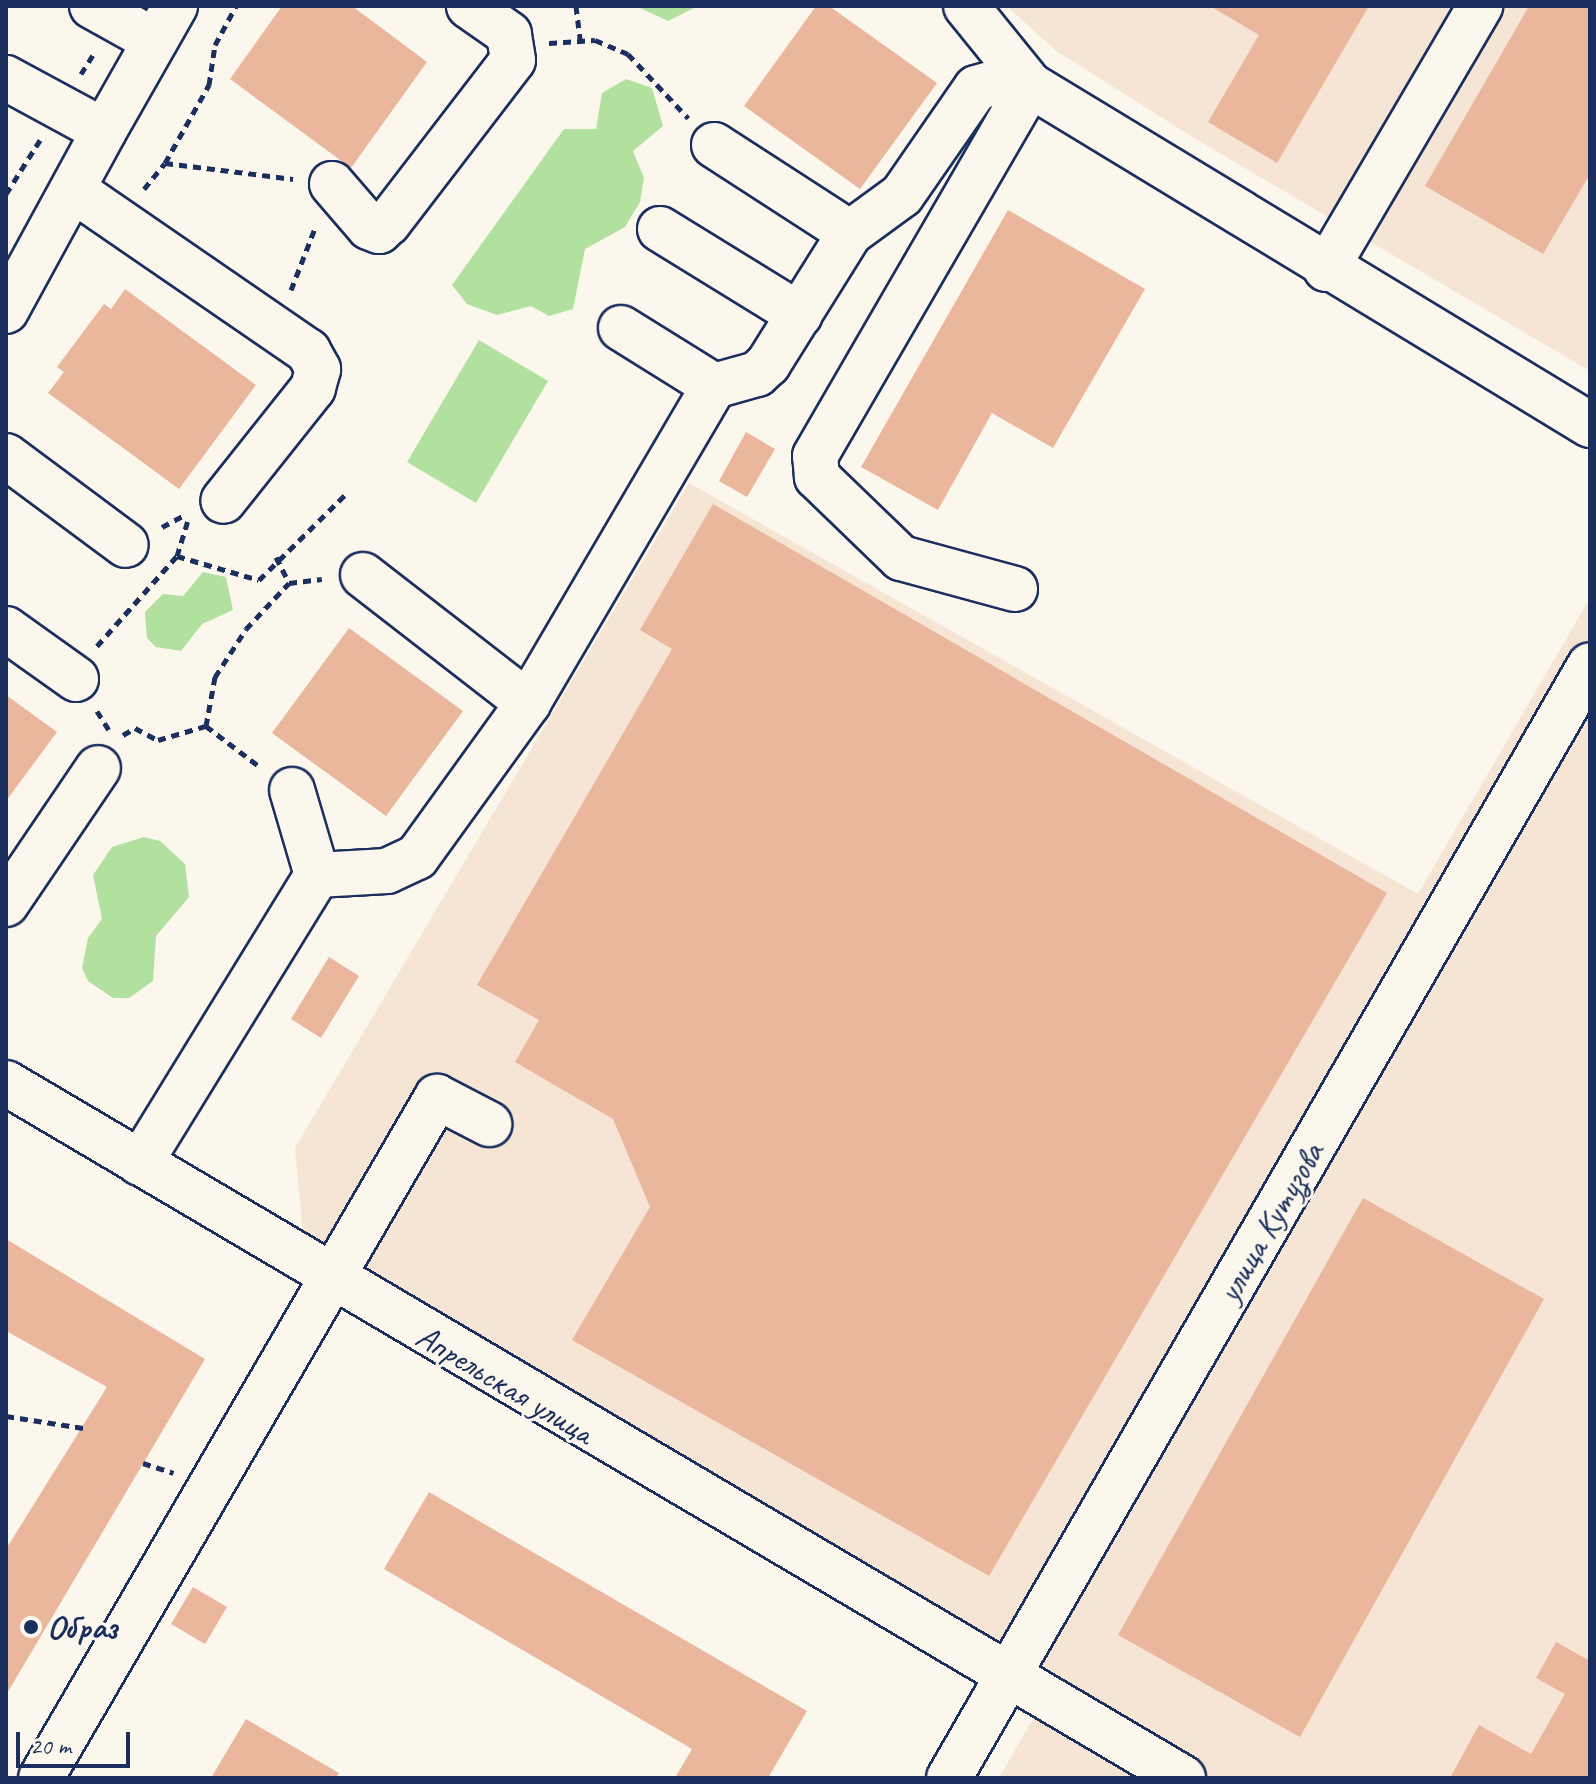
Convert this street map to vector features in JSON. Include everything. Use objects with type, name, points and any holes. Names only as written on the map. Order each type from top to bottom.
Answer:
[{"type":"street","points":[[6,311],[75,191],[104,131],[165,23],[92,6]]},
{"type":"street","points":[[332,184],[379,231],[513,60],[517,46],[469,6]]},
{"type":"street","points":[[966,6],[1024,80],[1326,269],[1590,425]]},
{"type":"street","points":[[1326,269],[1480,6]]},
{"type":"street","points":[[6,78],[104,131]]},
{"type":"street","points":[[317,875],[387,871],[417,857],[528,703],[714,386],[757,374],[800,315],[850,233],[902,195],[976,88],[1024,80]]},
{"type":"street","points":[[1015,589],[901,558],[817,477],[815,456],[1024,80]]},
{"type":"street","points":[[714,145],[850,233]]},
{"type":"street","points":[[75,191],[120,218],[308,351],[318,369],[313,388],[223,501]]},
{"type":"street","points":[[660,229],[800,315]]},
{"type":"street","points":[[621,328],[714,386]]},
{"type":"street","points":[[6,456],[126,545]]},
{"type":"street","points":[[363,575],[528,703]]},
{"type":"street","points":[[6,629],[76,679]]},
{"type":"street","name":"улица Кутузова","points":[[949,1778],[1590,665]]},
{"type":"street","points":[[6,904],[98,768]]},
{"type":"street","points":[[140,1163],[317,875],[292,790]]},
{"type":"street","name":"Апрельская улица","points":[[6,1083],[331,1281],[1007,1680],[1183,1778]]},
{"type":"street","points":[[41,1778],[437,1097],[489,1124]]},
{"type":"path","points":[[120,218],[165,163],[209,85],[215,45],[236,6]]},
{"type":"path","points":[[576,6],[580,41]]},
{"type":"path","points":[[517,46],[580,41],[628,54],[714,145]]},
{"type":"path","points":[[165,163],[332,184],[276,328]]},
{"type":"path","points":[[177,556],[259,580],[276,556],[348,492]]},
{"type":"path","points":[[126,545],[190,512],[177,556],[112,622],[76,679],[115,740],[135,728],[158,740],[206,726]]},
{"type":"path","points":[[276,556],[289,583]]},
{"type":"path","points":[[206,726],[215,677],[289,583],[363,575]]},
{"type":"path","points":[[206,726],[292,790]]},
{"type":"path","points":[[6,1416],[83,1428]]},
{"type":"shaded area","points":[[1007,6],[1590,6],[1590,371],[1194,138],[1055,50]]},
{"type":"shaded area","points":[[689,483],[1418,894],[1590,598],[1590,1778],[999,1778],[1056,1679],[303,1233],[295,1148]]},
{"type":"green space","points":[[636,6],[698,6],[668,21]]},
{"type":"green space","points":[[626,79],[652,88],[663,126],[633,151],[644,178],[640,202],[625,227],[585,249],[573,309],[549,316],[531,306],[497,315],[467,304],[452,285],[564,129],[596,129],[602,93]]},
{"type":"green space","points":[[479,340],[548,381],[476,503],[407,462]]},
{"type":"green space","points":[[203,572],[226,577],[233,610],[202,624],[181,651],[156,647],[147,638],[145,612],[163,594],[183,596]]},
{"type":"green space","points":[[144,837],[160,841],[185,864],[189,897],[156,936],[153,981],[129,998],[113,998],[88,981],[82,968],[88,938],[102,919],[93,875],[112,847]]},
{"type":"building","points":[[282,6],[352,6],[427,62],[351,168],[230,79]]},
{"type":"building","points":[[816,6],[829,6],[937,83],[860,189],[744,106]]},
{"type":"building","points":[[1210,6],[1369,6],[1277,163],[1208,122],[1259,35]]},
{"type":"building","points":[[1529,6],[1590,6],[1590,174],[1543,254],[1425,186]]},
{"type":"building","points":[[1008,210],[1145,289],[1053,448],[992,413],[938,510],[861,467]]},
{"type":"building","points":[[125,289],[256,385],[179,489],[48,393],[64,372],[57,367],[104,304],[111,309]]},
{"type":"building","points":[[746,432],[775,449],[747,497],[719,481]]},
{"type":"building","points":[[713,504],[1387,893],[989,1576],[572,1340],[650,1207],[613,1119],[515,1062],[539,1020],[477,985],[672,649],[640,630]]},
{"type":"building","points":[[349,628],[463,711],[386,816],[272,733]]},
{"type":"building","points":[[6,695],[57,732],[6,801]]},
{"type":"building","points":[[329,957],[359,976],[321,1038],[291,1019]]},
{"type":"building","points":[[1363,1198],[1544,1299],[1300,1737],[1118,1635]]},
{"type":"building","points":[[6,1239],[205,1359],[6,1695],[6,1549],[107,1387],[6,1331]]},
{"type":"building","points":[[429,1492],[807,1711],[768,1778],[675,1778],[692,1749],[384,1569]]},
{"type":"building","points":[[193,1587],[227,1607],[205,1644],[171,1624]]},
{"type":"building","points":[[1556,1642],[1590,1661],[1590,1778],[1450,1778],[1479,1725],[1531,1754],[1565,1694],[1536,1678]]},
{"type":"building","points":[[246,1719],[339,1773],[336,1778],[211,1778]]},
{"type":"place","name":"Образ","points":[[31,1627]]}]
